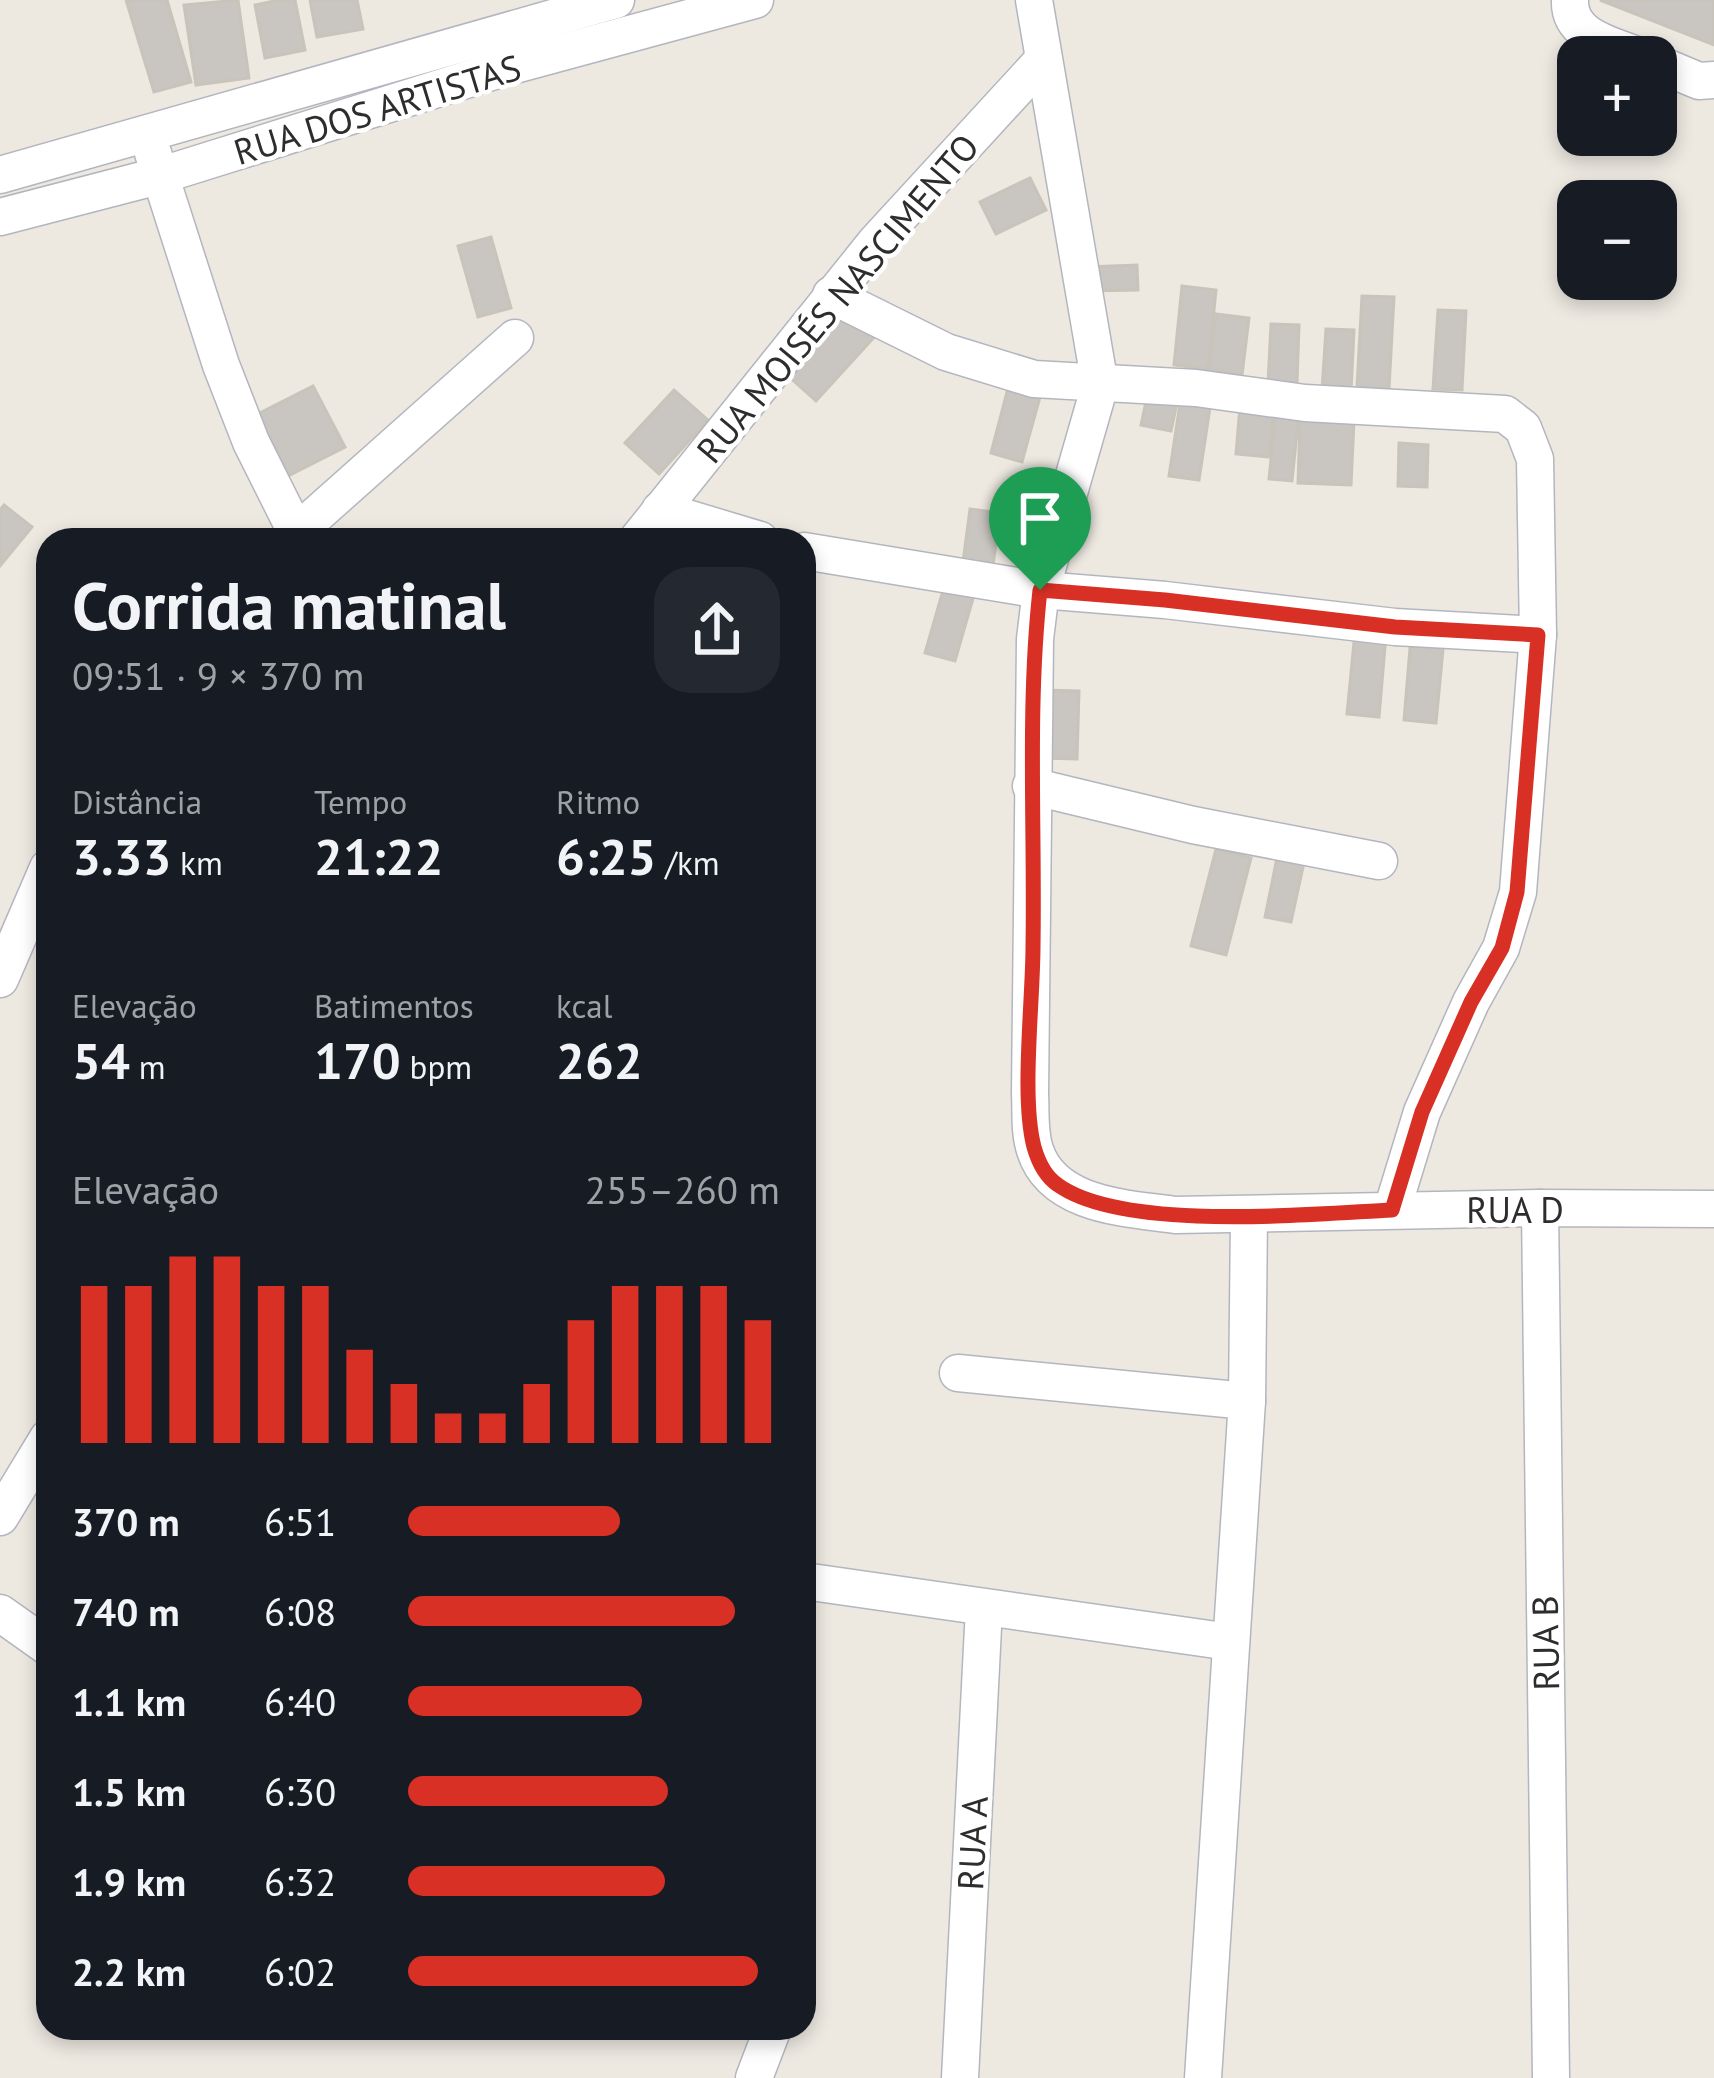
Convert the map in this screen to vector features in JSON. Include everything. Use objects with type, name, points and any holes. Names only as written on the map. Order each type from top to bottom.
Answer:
[{"type":"street","points":[[0,176],[144,133],[495,52],[616,0]]},
{"type":"street","name":"RUA DOS ARTISTAS","points":[[0,217],[162,175],[495,52],[754,0]]},
{"type":"street","points":[[1034,0],[1100,385],[1040,590],[1031,786],[1193,825],[1379,861]]},
{"type":"street","points":[[1570,0],[1571,20],[1592,36]]},
{"type":"street","name":"RUA MOISÉS NASCIMENTO","points":[[646,528],[831,295],[1043,60]]},
{"type":"street","points":[[1677,72],[1699,81],[1714,80]]},
{"type":"street","points":[[144,133],[162,175],[190,280],[220,365],[289,528]]},
{"type":"street","points":[[831,295],[912,338],[1034,379],[1196,388],[1305,403],[1505,414],[1516,420],[1531,442],[1538,635],[1517,892],[1491,971],[1471,1002],[1422,1112],[1392,1210]]},
{"type":"street","points":[[301,528],[514,338]]},
{"type":"street","points":[[660,510],[720,528]]},
{"type":"street","points":[[816,553],[1040,590],[1395,627],[1538,635]]},
{"type":"street","name":"RUA D","points":[[1031,786],[1032,1132],[1042,1165],[1060,1187],[1122,1208],[1175,1215],[1714,1209]]},
{"type":"street","points":[[0,979],[36,896]]},
{"type":"street","name":"RUA B","points":[[1540,1208],[1551,2078]]},
{"type":"street","points":[[1203,2078],[1247,1401],[1249,1216]]},
{"type":"street","points":[[958,1373],[1247,1401]]},
{"type":"street","points":[[0,1516],[36,1458]]},
{"type":"street","points":[[816,1583],[1229,1642]]},
{"type":"street","name":"RUA A","points":[[961,2078],[984,1608]]},
{"type":"street","points":[[0,1613],[36,1638]]},
{"type":"street","points":[[754,2078],[768,2040]]},
{"type":"building","points":[[126,0],[167,0],[191,82],[154,92]]},
{"type":"building","points":[[238,0],[249,78],[196,85],[184,5]]},
{"type":"building","points":[[295,0],[305,50],[265,58],[255,5]]},
{"type":"building","points":[[310,0],[357,0],[363,29],[317,37]]},
{"type":"building","points":[[1600,0],[1714,0],[1714,45]]},
{"type":"building","points":[[1030,178],[1046,210],[996,234],[980,202]]},
{"type":"building","points":[[491,237],[511,308],[478,317],[458,246]]},
{"type":"building","points":[[1137,265],[1138,290],[1087,291],[1086,267]]},
{"type":"building","points":[[1182,286],[1216,290],[1208,369],[1174,365]]},
{"type":"building","points":[[1362,296],[1394,297],[1389,389],[1357,387]]},
{"type":"building","points":[[845,308],[876,335],[816,401],[786,374]]},
{"type":"building","points":[[1438,310],[1466,311],[1462,390],[1433,389]]},
{"type":"building","points":[[1216,314],[1249,318],[1242,375],[1209,370]]},
{"type":"building","points":[[1271,324],[1299,325],[1297,383],[1268,383]]},
{"type":"building","points":[[1326,329],[1354,330],[1351,392],[1322,390]]},
{"type":"building","points":[[313,386],[345,447],[286,477],[254,416]]},
{"type":"building","points":[[1008,388],[1040,397],[1022,462],[991,453]]},
{"type":"building","points":[[674,390],[708,420],[659,474],[625,443]]},
{"type":"building","points":[[1148,392],[1178,398],[1171,431],[1141,425]]},
{"type":"building","points":[[1181,397],[1211,401],[1199,480],[1169,476]]},
{"type":"building","points":[[1240,406],[1274,409],[1270,457],[1236,454]]},
{"type":"building","points":[[1276,411],[1299,413],[1292,481],[1269,479]]},
{"type":"building","points":[[1300,420],[1354,421],[1351,485],[1298,483]]},
{"type":"building","points":[[1399,443],[1428,445],[1427,487],[1398,486]]},
{"type":"building","points":[[4,505],[32,527],[0,566],[0,510]]},
{"type":"building","points":[[970,509],[1000,513],[993,566],[963,562]]},
{"type":"building","points":[[946,580],[976,588],[955,661],[925,653]]},
{"type":"building","points":[[1355,632],[1386,635],[1379,717],[1347,714]]},
{"type":"building","points":[[1411,636],[1444,639],[1436,723],[1404,720]]},
{"type":"building","points":[[1042,690],[1079,691],[1077,759],[1040,758]]},
{"type":"building","points":[[1216,849],[1251,858],[1226,955],[1191,946]]},
{"type":"building","points":[[1278,853],[1305,858],[1291,922],[1265,917]]},
{"type":"route","points":[[1040,590],[1395,627],[1538,635],[1517,892],[1510,921],[1502,948],[1471,1002],[1422,1112],[1392,1210],[1175,1215],[1122,1208],[1060,1187],[1049,1178],[1034,1149],[1030,1093],[1031,786],[1040,590]]}]
